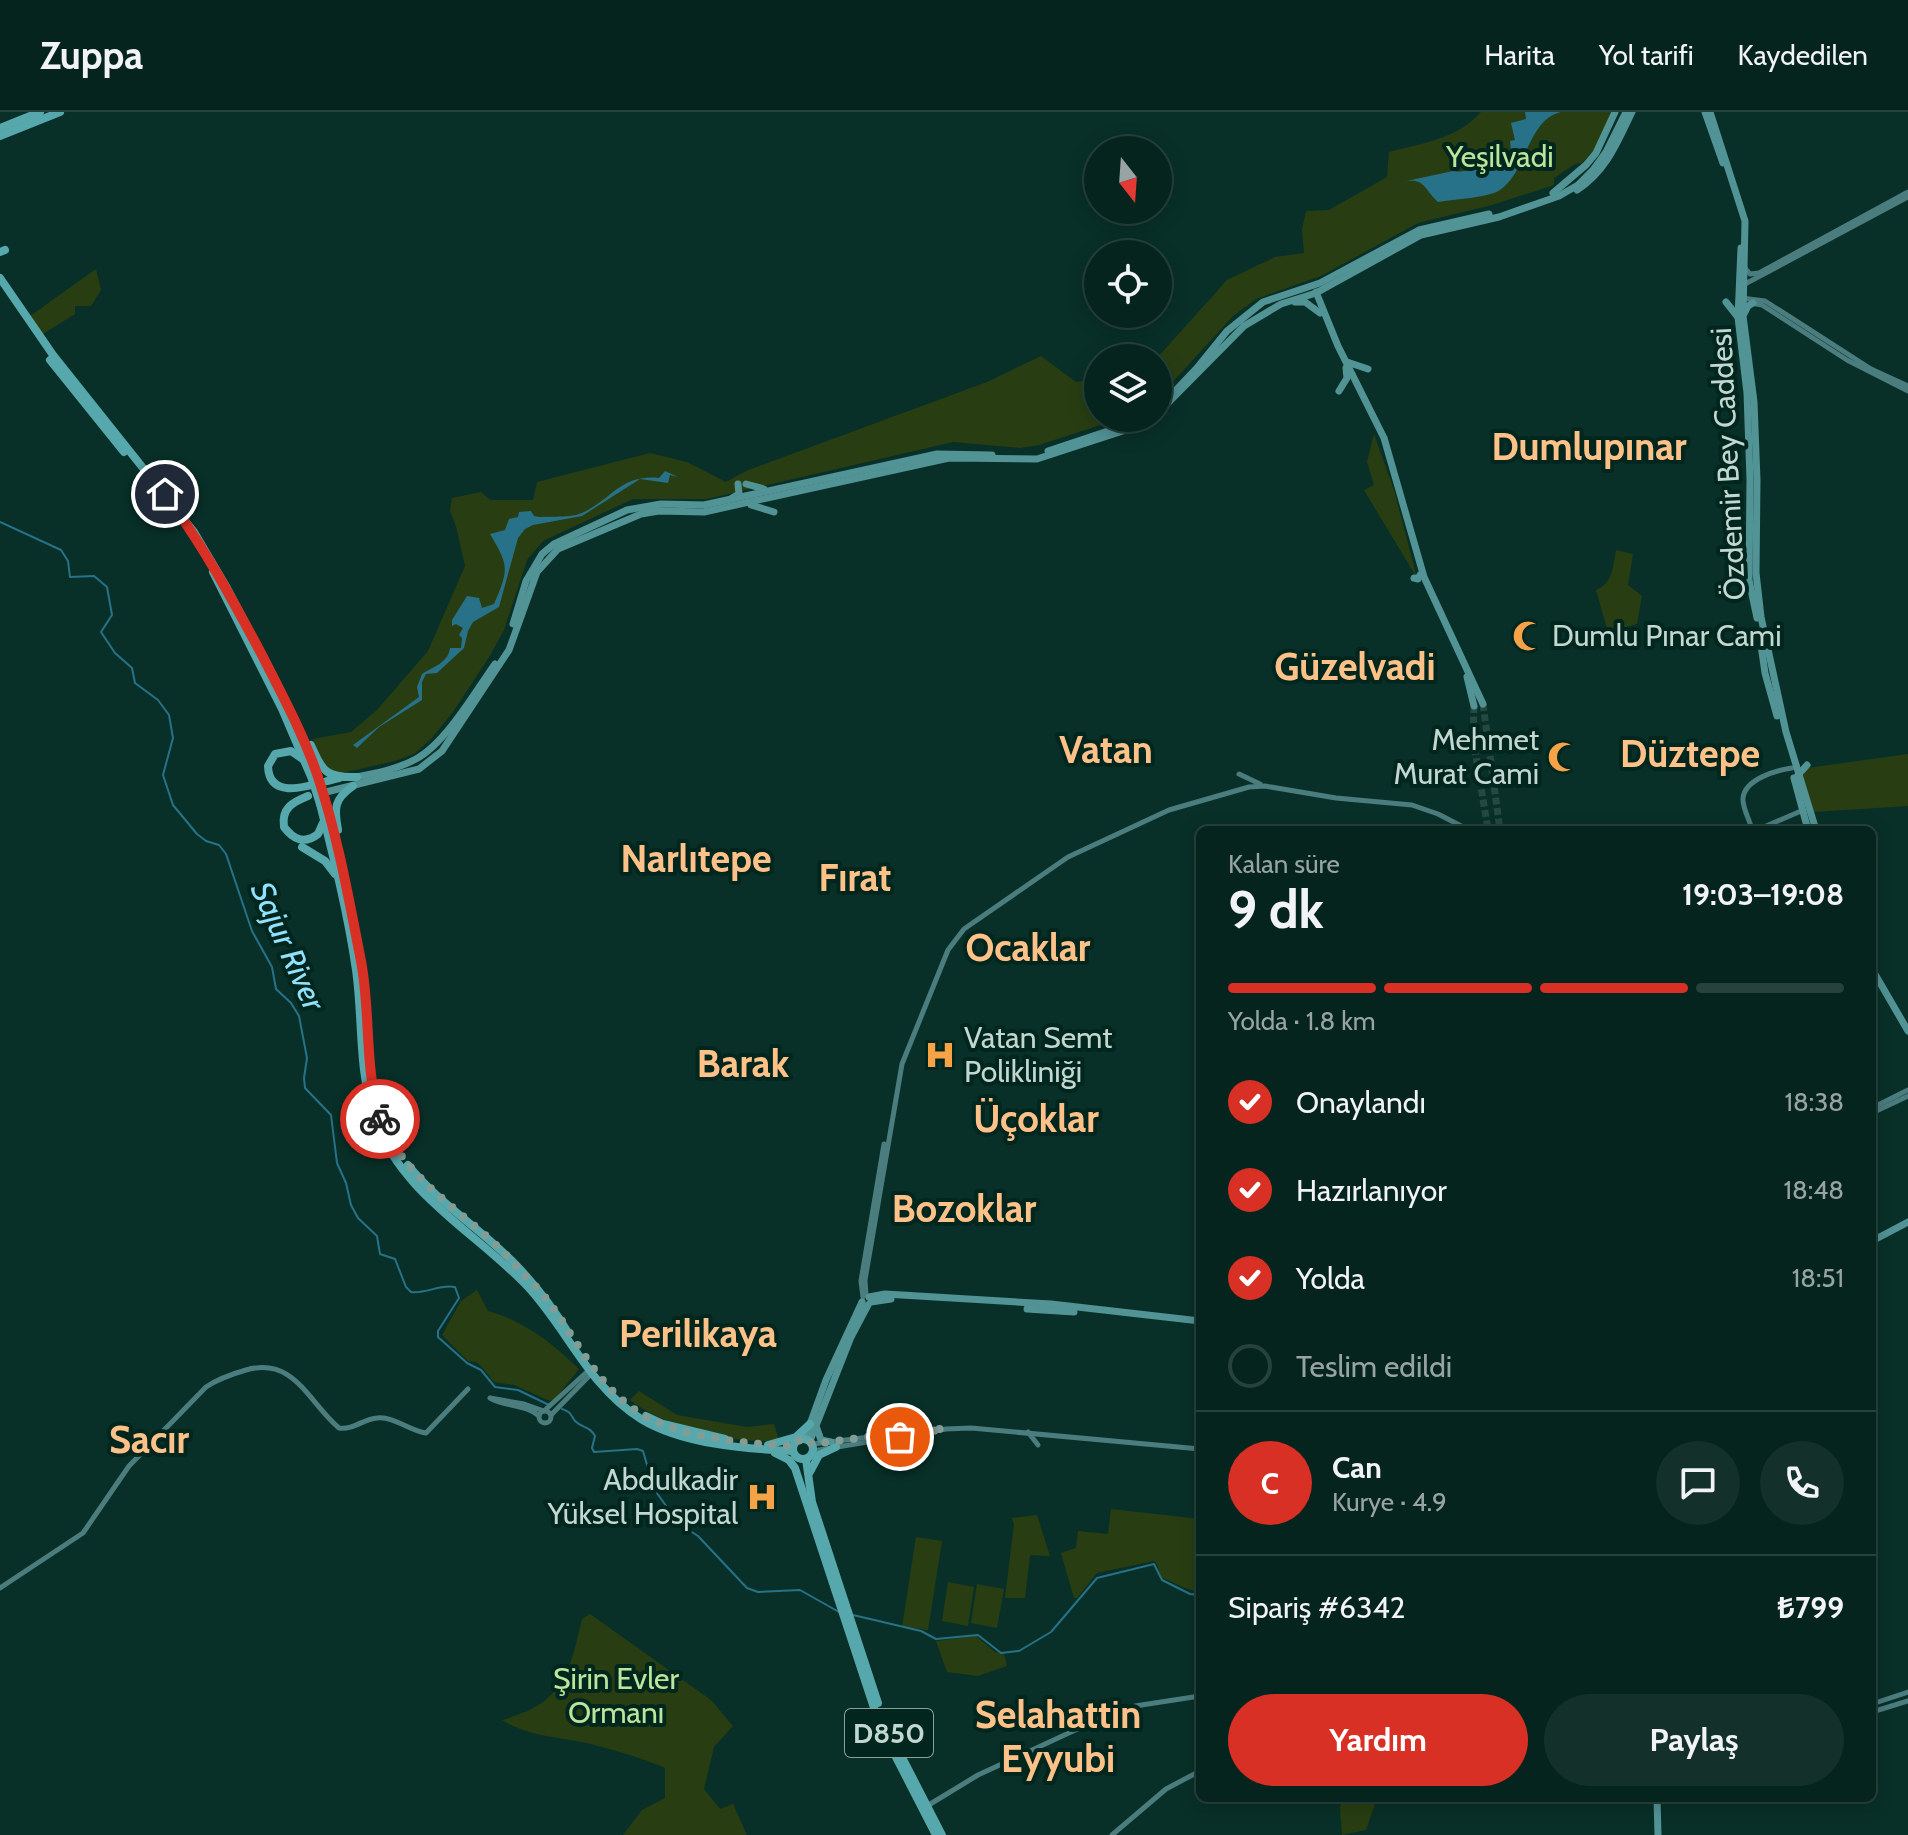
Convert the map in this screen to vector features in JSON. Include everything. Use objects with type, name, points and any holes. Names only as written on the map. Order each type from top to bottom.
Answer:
[{"type":"highway","points":[[0,128],[40,112]]},
{"type":"highway","points":[[0,136],[60,112]]},
{"type":"highway","points":[[0,278],[53,355],[194,532],[278,678],[322,769],[355,782]]},
{"type":"highway","points":[[0,287],[67,383],[161,496],[199,548],[315,777]]},
{"type":"highway","points":[[250,630],[290,711],[315,777],[356,969],[367,1091],[381,1136],[393,1155],[425,1193],[472,1239],[529,1288],[589,1373],[624,1401],[645,1416],[703,1434],[766,1448],[793,1449],[803,1459],[810,1444],[796,1441],[793,1449]]},
{"type":"highway","points":[[306,762],[291,751],[280,751],[269,761],[269,777],[280,788],[291,789],[339,778]]},
{"type":"highway","points":[[355,782],[341,795],[334,809],[348,874],[355,933]]},
{"type":"highway","points":[[308,796],[289,806],[284,814],[284,827],[289,834],[298,840],[313,837],[321,829],[323,807]]},
{"type":"highway","points":[[323,807],[339,852],[363,973],[374,1100],[386,1132],[398,1152],[427,1185],[516,1265],[551,1304],[589,1373]]},
{"type":"highway","points":[[302,847],[325,861],[338,879]]},
{"type":"highway","points":[[363,973],[374,990],[365,1006]]},
{"type":"highway","points":[[766,1448],[796,1437],[813,1425]]},
{"type":"highway","points":[[805,1487],[814,1460],[833,1444]]},
{"type":"highway","name":"D850","points":[[766,1448],[785,1458],[795,1468],[805,1487],[890,1748],[936,1835]]},
{"type":"highway","name":"D850","points":[[803,1459],[805,1487]]},
{"type":"highway","name":"D850","points":[[850,1626],[885,1723],[942,1835]]},
{"type":"main road","points":[[1172,397],[1244,326],[1281,304],[1360,268],[1421,235],[1499,217],[1578,185],[1606,152],[1620,112]]},
{"type":"main road","points":[[1172,396],[1227,331],[1263,302],[1296,291],[1313,290],[1419,230],[1573,193],[1595,176],[1617,145],[1632,112]]},
{"type":"main road","points":[[1708,114],[1745,221],[1741,300]]},
{"type":"main road","points":[[1708,114],[1728,174],[1742,234],[1740,316],[1748,410],[1749,580],[1765,673],[1815,826]]},
{"type":"main road","points":[[1745,268],[1750,274],[1759,273],[1908,195]]},
{"type":"main road","points":[[1744,285],[1908,195]]},
{"type":"main road","points":[[1321,310],[1326,292],[1352,277],[1360,268]]},
{"type":"main road","points":[[1296,291],[1307,277]]},
{"type":"main road","points":[[1313,290],[1346,364],[1357,385],[1387,447],[1424,577],[1479,705],[1417,576],[1389,464],[1357,385],[1364,371],[1346,364]]},
{"type":"main road","points":[[1741,300],[1762,305],[1858,367],[1908,389]]},
{"type":"main road","points":[[1741,300],[1765,301],[1908,389]]},
{"type":"main road","points":[[1281,304],[1305,302],[1321,310]]},
{"type":"main road","points":[[1726,302],[1740,316]]},
{"type":"main road","points":[[1740,316],[1753,303]]},
{"type":"main road","name":"Özdemir Bey Caddesi","points":[[1740,316],[1754,402],[1756,573],[1761,617],[1795,770]]},
{"type":"main road","points":[[1346,364],[1347,378],[1339,391],[1357,385]]},
{"type":"main road","points":[[308,796],[417,759],[447,730],[503,653],[534,565],[554,544],[627,510],[661,504],[704,505],[937,454],[1041,454],[1104,432]]},
{"type":"main road","points":[[355,782],[419,769],[442,751],[509,650],[537,572],[558,549],[641,514],[659,511],[704,512],[949,458],[1037,459],[1121,432]]},
{"type":"main road","points":[[729,500],[739,494],[742,484],[770,490]]},
{"type":"main road","points":[[745,504],[775,510],[779,496]]},
{"type":"main road","points":[[1753,826],[1743,797],[1745,792],[1771,772],[1795,770],[1807,765]]},
{"type":"main road","points":[[1795,770],[1807,826]]},
{"type":"main road","points":[[1239,774],[1265,786]]},
{"type":"main road","points":[[1196,1449],[971,1428],[810,1444],[825,1382],[866,1300],[865,1280],[892,1118],[902,1064],[912,1036],[956,938],[1058,862],[1146,820],[1195,802],[1249,787],[1265,786],[1336,798],[1412,805],[1461,826]]},
{"type":"main road","points":[[1764,826],[1801,811]]},
{"type":"main road","points":[[1876,968],[1908,1021]]},
{"type":"main road","points":[[1876,976],[1908,1031]]},
{"type":"main road","points":[[1876,1108],[1908,1093]]},
{"type":"main road","points":[[1876,1239],[1908,1222]]},
{"type":"main road","points":[[866,1300],[893,1298],[1196,1322]]},
{"type":"main road","points":[[0,1588],[83,1533],[129,1466],[206,1387],[219,1379],[257,1366],[274,1367],[285,1371],[339,1428],[349,1429],[382,1418],[426,1433],[468,1389]]},
{"type":"main road","points":[[539,1416],[548,1413],[589,1373]]},
{"type":"main road","points":[[193,1386],[197,1396]]},
{"type":"main road","points":[[490,1398],[524,1404],[548,1413],[550,1421],[544,1423],[532,1410],[500,1404],[490,1398]]},
{"type":"main road","points":[[813,1425],[821,1440],[833,1444]]},
{"type":"main road","points":[[1027,1432],[1038,1445]]},
{"type":"main road","points":[[1876,1703],[1908,1692]]},
{"type":"main road","points":[[927,1806],[978,1775],[1106,1716],[1135,1706],[1196,1697]]},
{"type":"main road","points":[[1876,1711],[1908,1701]]},
{"type":"main road","points":[[1114,1835],[1166,1789],[1196,1775]]},
{"type":"main road","points":[[1655,1802],[1656,1835]]},
{"type":"green space","name":"Yeşilvadi","points":[[1481,112],[1611,112],[1594,150],[1582,163],[1575,164],[1554,178],[1554,185],[1492,205],[1418,223],[1321,276],[1256,299],[1233,316],[1172,383],[1172,344],[1170,344],[1227,280],[1275,257],[1304,253],[1302,230],[1306,211],[1329,210],[1387,177],[1389,152],[1427,143],[1472,121]]},
{"type":"green space","points":[[96,269],[101,290],[91,306],[75,306],[75,314],[43,334],[30,316]]},
{"type":"green space","points":[[1041,356],[1076,382],[1084,381],[1084,430],[1020,448],[953,442],[707,499],[633,499],[543,541],[527,560],[504,630],[491,654],[453,712],[414,754],[342,773],[328,769],[322,762],[313,739],[351,732],[377,710],[428,651],[465,566],[450,511],[452,498],[481,492],[490,500],[533,500],[537,482],[650,453],[687,462],[726,482],[746,471],[987,382]]},
{"type":"green space","points":[[1374,434],[1394,490],[1417,578],[1364,490],[1374,485],[1367,462]]},
{"type":"green space","points":[[1616,550],[1633,554],[1628,585],[1642,596],[1637,624],[1623,628],[1626,645],[1612,646],[1596,590],[1609,579]]},
{"type":"green space","points":[[1908,754],[1908,806],[1813,812],[1801,777],[1807,768]]},
{"type":"green space","points":[[477,1290],[488,1311],[537,1334],[579,1369],[555,1399],[550,1401],[514,1385],[494,1382],[482,1367],[468,1361],[442,1335],[461,1301]]},
{"type":"green space","points":[[639,1391],[677,1415],[747,1427],[774,1424],[779,1440],[743,1440],[681,1426],[630,1400]]},
{"type":"green space","points":[[1111,1509],[1196,1519],[1196,1591],[1161,1578],[1154,1561],[1097,1573],[1074,1598],[1061,1553],[1076,1548],[1078,1531],[1108,1534]]},
{"type":"green space","points":[[1037,1515],[1050,1556],[1030,1555],[1025,1598],[1005,1598],[1014,1524],[1012,1518]]},
{"type":"green space","points":[[916,1537],[942,1541],[928,1630],[902,1627]]},
{"type":"green space","points":[[948,1582],[974,1587],[968,1626],[942,1621]]},
{"type":"green space","points":[[977,1584],[1004,1589],[997,1628],[971,1623]]},
{"type":"green space","name":"Şirin Evler Ormanı","points":[[590,1614],[711,1700],[733,1726],[714,1747],[704,1789],[720,1809],[733,1804],[747,1835],[623,1835],[642,1810],[665,1798],[665,1768],[587,1743],[533,1733],[502,1720],[539,1705],[551,1695],[567,1671],[582,1619]]},
{"type":"green space","points":[[976,1636],[995,1652],[1004,1654],[1007,1666],[978,1676],[947,1672],[936,1641]]},
{"type":"green space","points":[[1342,1802],[1376,1802],[1366,1830],[1342,1835]]},
{"type":"water","points":[[1525,112],[1561,112],[1541,125],[1509,182],[1495,193],[1438,202],[1420,182],[1402,182],[1453,171],[1508,165],[1512,162],[1510,141],[1515,140],[1511,123],[1526,119]]},
{"type":"water","points":[[665,471],[678,477],[670,475],[668,483],[640,479],[659,478]]},
{"type":"water","points":[[640,479],[582,516],[525,529],[518,538],[499,607],[473,622],[464,648],[437,673],[426,674],[422,682],[422,700],[379,727],[357,748],[353,745],[419,697],[417,687],[422,674],[443,661],[450,648],[461,648],[462,638],[459,635],[463,628],[456,624],[452,626],[452,620],[467,596],[479,598],[482,608],[494,604],[505,568],[490,534],[505,530],[509,519],[518,517],[519,512],[531,511],[534,516],[540,517],[579,514],[625,484]]},
{"type":"waterway","name":"Sajur River","points":[[0,522],[61,550],[68,561],[70,577],[94,576],[107,587],[112,615],[101,632],[115,653],[132,668],[135,683],[158,700],[169,715],[173,738],[163,775],[173,805],[197,834],[219,845],[226,854],[252,931],[272,967],[276,989],[299,1016],[307,1058],[305,1088],[331,1115],[337,1163],[351,1205],[358,1218],[377,1236],[380,1254],[395,1259],[411,1292],[455,1287],[459,1298],[438,1331],[438,1337],[467,1363],[481,1370],[495,1387],[518,1390],[549,1405]]},
{"type":"waterway","name":"Sajur River","points":[[562,1409],[593,1433],[594,1452],[643,1451],[654,1489],[679,1524],[698,1536],[747,1588],[758,1592],[800,1590],[839,1612]]},
{"type":"waterway","name":"Sajur River","points":[[853,1615],[921,1631],[936,1639],[978,1635],[1001,1653],[1019,1651],[1051,1632],[1097,1578],[1154,1564],[1162,1580],[1196,1595]]},
{"type":"tunnel","points":[[1483,704],[1499,826]]},
{"type":"tunnel","points":[[1474,706],[1473,738],[1487,826]]},
{"type":"way so far","points":[[380,1119],[398,1152],[413,1171],[516,1265],[551,1304],[570,1336],[607,1385],[645,1416],[663,1424],[739,1442],[793,1446],[802,1438],[813,1444],[944,1429],[900,1437]]},
{"type":"place","name":"Dumlu Pınar Cami","points":[[1528,636]]},
{"type":"place","name":"Mehmet Murat Cami","points":[[1563,757]]},
{"type":"place","name":"Vatan Semt Polikliniği","points":[[940,1055]]},
{"type":"place","name":"Abdulkadir Yüksel Hospital","points":[[762,1497]]},
{"type":"district","name":"Dumlupınar","points":[[1589,447]]},
{"type":"district","name":"Güzelvadi","points":[[1355,667]]},
{"type":"district","name":"Vatan","points":[[1106,750]]},
{"type":"district","name":"Düztepe","points":[[1690,754]]},
{"type":"district","name":"Narlıtepe","points":[[696,859]]},
{"type":"district","name":"Fırat","points":[[855,878]]},
{"type":"district","name":"Ocaklar","points":[[1028,948]]},
{"type":"district","name":"Barak","points":[[743,1064]]},
{"type":"district","name":"Üçoklar","points":[[1036,1119]]},
{"type":"district","name":"Bozoklar","points":[[964,1209]]},
{"type":"district","name":"Perilikaya","points":[[698,1334]]},
{"type":"district","name":"Sacır","points":[[149,1440]]},
{"type":"district","name":"Selahattin Eyyubi","points":[[1058,1737]]},
{"type":"route","points":[[165,494],[212,560],[277,683],[317,775],[339,852],[362,967],[372,1087],[380,1119]]}]
